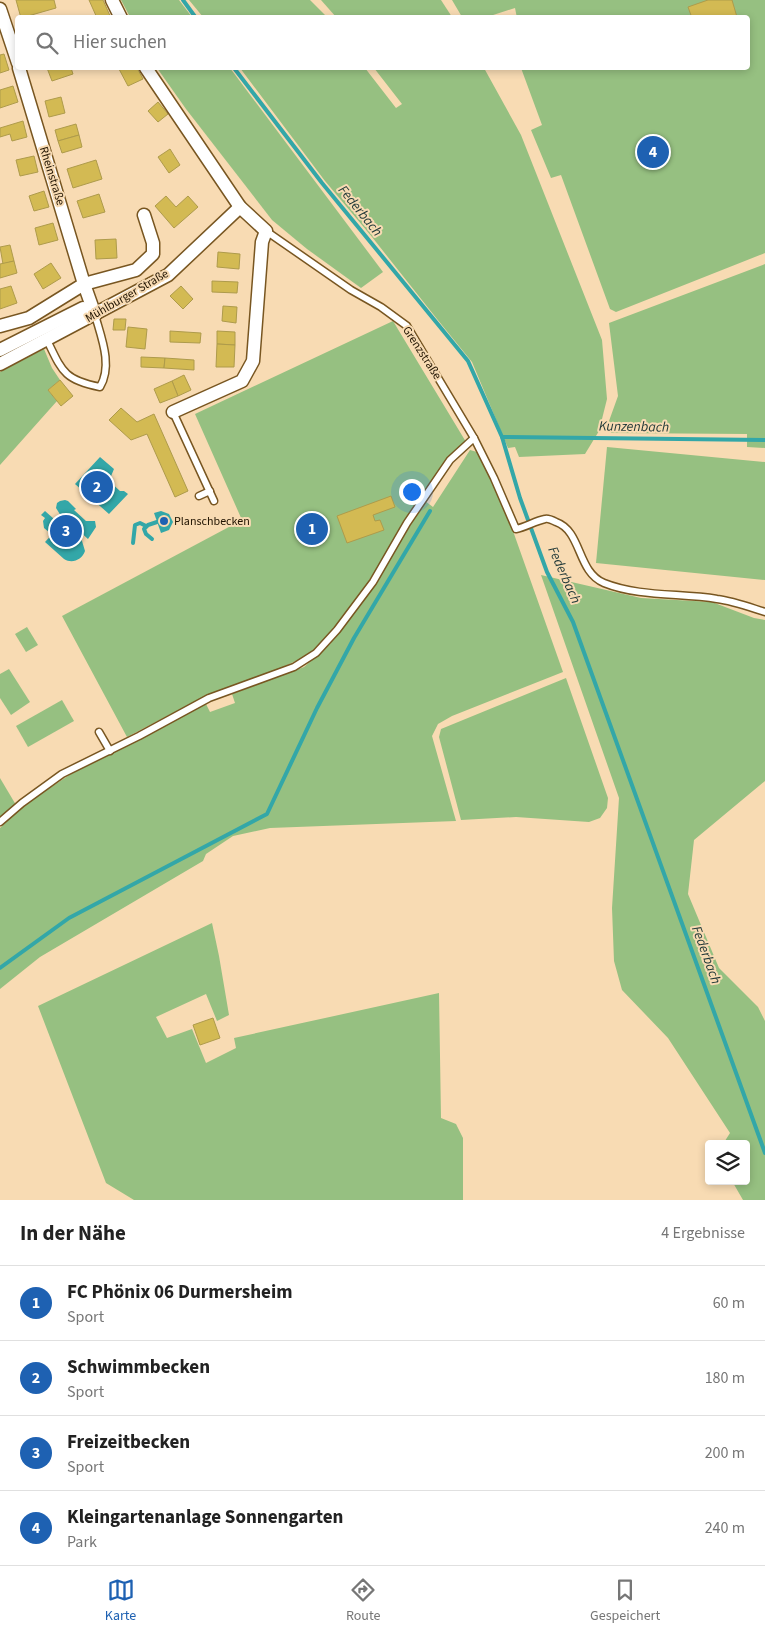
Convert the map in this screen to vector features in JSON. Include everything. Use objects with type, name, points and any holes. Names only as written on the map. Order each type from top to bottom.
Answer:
[{"type":"street","points":[[112,0],[120,15]]},
{"type":"street","points":[[0,8],[15,54]]},
{"type":"street","name":"Rheinstraße","points":[[20,70],[95,315]]},
{"type":"street","name":"Grenzstraße","points":[[147,70],[240,207],[266,231]]},
{"type":"street","name":"Mühlburger Straße","points":[[0,364],[168,275],[240,207]]},
{"type":"street","points":[[0,326],[29,318],[84,284],[136,270],[152,254],[153,243],[144,215]]},
{"type":"street","points":[[173,412],[242,382],[253,361],[262,242],[266,231]]},
{"type":"street","points":[[0,350],[83,308],[95,315]]},
{"type":"lane","name":"Grenzstraße","points":[[266,231],[407,326],[474,438],[520,528],[547,518],[559,523],[567,529],[574,540],[587,569],[603,583],[638,592],[718,599],[765,612]]},
{"type":"lane","points":[[47,340],[59,366],[70,378],[100,387],[107,368],[95,315]]},
{"type":"lane","points":[[173,412],[214,501]]},
{"type":"lane","points":[[0,822],[22,803],[62,774],[110,751],[209,698],[294,667],[316,653],[337,630],[373,582],[407,523],[450,460],[474,438]]},
{"type":"lane","points":[[199,496],[210,491]]},
{"type":"lane","points":[[99,732],[110,751]]},
{"type":"green space","points":[[121,0],[179,0],[190,15],[129,15]]},
{"type":"green space","points":[[189,0],[310,0],[325,15],[201,15]]},
{"type":"green space","points":[[321,0],[441,0],[451,15],[334,15]]},
{"type":"green space","points":[[452,0],[765,0],[765,253],[616,312],[610,309],[561,175],[551,178],[531,130],[542,125],[522,70],[750,70],[750,15],[516,15],[515,8],[493,15],[461,15]]},
{"type":"green space","points":[[158,70],[232,70],[383,272],[361,288],[307,249],[272,220],[186,109]]},
{"type":"green space","points":[[242,70],[367,70],[396,108],[402,104],[376,70],[485,70],[521,135],[602,340],[607,399],[599,431],[585,454],[519,457],[515,447],[508,448],[472,362],[325,181]]},
{"type":"green space","points":[[765,264],[765,448],[747,447],[747,434],[611,433],[609,421],[618,396],[609,323]]},
{"type":"green space","points":[[393,321],[466,442],[446,462],[397,532],[390,548],[357,599],[326,638],[310,654],[279,669],[207,695],[127,737],[62,616],[242,520],[195,414]]},
{"type":"green space","points":[[44,349],[52,368],[60,380],[48,390],[57,401],[0,465],[0,372]]},
{"type":"green space","points":[[607,447],[765,462],[765,580],[596,563]]},
{"type":"green space","points":[[470,450],[477,452],[501,500],[563,672],[452,716],[438,724],[432,736],[456,821],[270,828],[233,836],[206,854],[203,861],[40,957],[0,989],[0,828],[24,805],[77,770],[206,704],[210,712],[235,703],[232,694],[304,667],[330,644],[371,591],[425,501],[433,507]]},
{"type":"green space","points":[[541,575],[641,598],[712,602],[754,618],[765,620],[765,781],[694,840],[688,894],[719,968],[758,1007],[765,1021],[765,1200],[743,1200],[734,1185],[750,1185],[750,1140],[726,1140],[730,1133],[668,1038],[622,990],[614,961],[612,908],[619,798]]},
{"type":"green space","points":[[27,627],[38,645],[26,652],[15,634]]},
{"type":"green space","points":[[9,669],[30,702],[11,715],[0,698],[0,674]]},
{"type":"green space","points":[[566,678],[608,798],[607,808],[600,818],[589,822],[516,817],[461,820],[439,737],[441,729]]},
{"type":"green space","points":[[62,700],[74,721],[28,747],[16,726]]},
{"type":"green space","points":[[0,778],[16,805],[0,819]]},
{"type":"green space","points":[[212,923],[229,1015],[217,1021],[206,994],[156,1017],[167,1038],[192,1029],[206,1063],[236,1048],[234,1038],[439,993],[441,1118],[456,1124],[463,1138],[463,1200],[134,1200],[106,1183],[38,1006]]},
{"type":"water","points":[[100,457],[114,469],[109,481],[120,491],[128,494],[109,514],[75,484]]},
{"type":"water","points":[[65,500],[86,521],[95,521],[96,527],[88,539],[78,530],[75,533],[82,541],[85,551],[82,557],[73,561],[64,559],[45,542],[57,529],[55,527],[50,533],[44,528],[43,521],[45,518],[41,515],[45,511],[54,519],[59,520],[61,516],[56,508],[57,503]]},
{"type":"water","name":"Planschbecken","points":[[161,511],[169,514],[173,522],[169,530],[161,533],[154,513]]},
{"type":"building","points":[[16,0],[54,0],[56,8],[32,15],[20,15]]},
{"type":"building","points":[[89,0],[103,0],[110,15],[96,15]]},
{"type":"building","points":[[708,0],[732,0],[736,15],[691,15],[688,7]]},
{"type":"building","points":[[4,54],[9,70],[0,73],[0,55]]},
{"type":"building","points":[[48,70],[72,70],[73,74],[52,81]]},
{"type":"building","points":[[120,70],[138,70],[143,79],[128,86]]},
{"type":"building","points":[[13,86],[18,102],[0,108],[0,90]]},
{"type":"building","points":[[61,97],[65,113],[49,117],[45,101]]},
{"type":"building","points":[[158,102],[168,114],[158,122],[148,111]]},
{"type":"building","points":[[23,121],[27,137],[12,141],[10,134],[0,137],[0,128]]},
{"type":"building","points":[[76,124],[79,135],[58,141],[55,130]]},
{"type":"building","points":[[79,135],[82,147],[62,153],[58,141]]},
{"type":"building","points":[[170,149],[180,165],[169,173],[158,157]]},
{"type":"building","points":[[34,156],[38,172],[20,176],[16,160]]},
{"type":"building","points":[[96,160],[102,179],[73,188],[67,169]]},
{"type":"building","points":[[44,191],[49,207],[34,211],[29,196]]},
{"type":"building","points":[[99,194],[105,212],[83,218],[77,201]]},
{"type":"building","points":[[166,196],[176,207],[188,196],[198,207],[174,228],[155,206]]},
{"type":"building","points":[[53,223],[58,240],[39,245],[35,228]]},
{"type":"building","points":[[116,239],[117,258],[96,259],[95,240]]},
{"type":"building","points":[[10,245],[14,261],[3,264],[0,247]]},
{"type":"building","points":[[218,252],[240,254],[239,269],[217,267]]},
{"type":"building","points":[[14,261],[17,273],[0,278],[0,264]]},
{"type":"building","points":[[51,263],[61,278],[43,289],[34,274]]},
{"type":"building","points":[[212,281],[238,282],[237,293],[212,292]]},
{"type":"building","points":[[11,286],[17,303],[0,309],[0,289]]},
{"type":"building","points":[[181,286],[193,299],[183,309],[170,296]]},
{"type":"building","points":[[223,306],[237,307],[236,323],[222,321]]},
{"type":"building","points":[[114,319],[126,319],[125,330],[113,330]]},
{"type":"building","points":[[128,327],[147,329],[145,349],[126,347]]},
{"type":"building","points":[[170,331],[201,333],[200,343],[170,342]]},
{"type":"building","points":[[217,331],[235,332],[235,345],[217,344]]},
{"type":"building","points":[[217,344],[235,345],[234,367],[216,367]]},
{"type":"building","points":[[141,357],[165,358],[164,368],[141,367]]},
{"type":"building","points":[[165,358],[194,360],[194,370],[164,368]]},
{"type":"building","points":[[184,375],[191,390],[178,396],[172,381]]},
{"type":"building","points":[[60,380],[73,396],[61,406],[48,390]]},
{"type":"building","points":[[172,381],[178,396],[160,403],[154,389]]},
{"type":"building","points":[[121,408],[137,422],[154,414],[188,491],[175,497],[147,434],[131,440],[109,420]]},
{"type":"building","points":[[391,496],[395,507],[373,515],[375,521],[380,520],[384,530],[347,543],[337,516]]},
{"type":"building","points":[[213,1018],[220,1038],[200,1045],[193,1025]]},
{"type":"waterway","name":"Federbach","points":[[183,0],[194,15]]},
{"type":"waterway","name":"Federbach","points":[[236,70],[322,183],[468,361],[502,437],[520,498],[547,572],[573,622],[765,1153]]},
{"type":"waterway","name":"Kunzenbach","points":[[502,437],[765,440]]},
{"type":"waterway","points":[[0,968],[69,918],[267,814],[317,708],[354,638],[430,511]]},
{"type":"waterway","points":[[152,539],[146,534],[144,529],[148,525],[157,522]]},
{"type":"waterway","points":[[133,543],[135,525],[140,523],[146,526]]},
{"type":"place","name":"Kleingartenanlage Sonnengarten","points":[[653,152]]},
{"type":"place","name":"Schwimmbecken","points":[[97,487]]},
{"type":"place","name":"Planschbecken","points":[[164,521]]},
{"type":"place","name":"FC Phönix 06 Durmersheim","points":[[312,529]]},
{"type":"place","name":"Freizeitbecken","points":[[66,531]]}]
